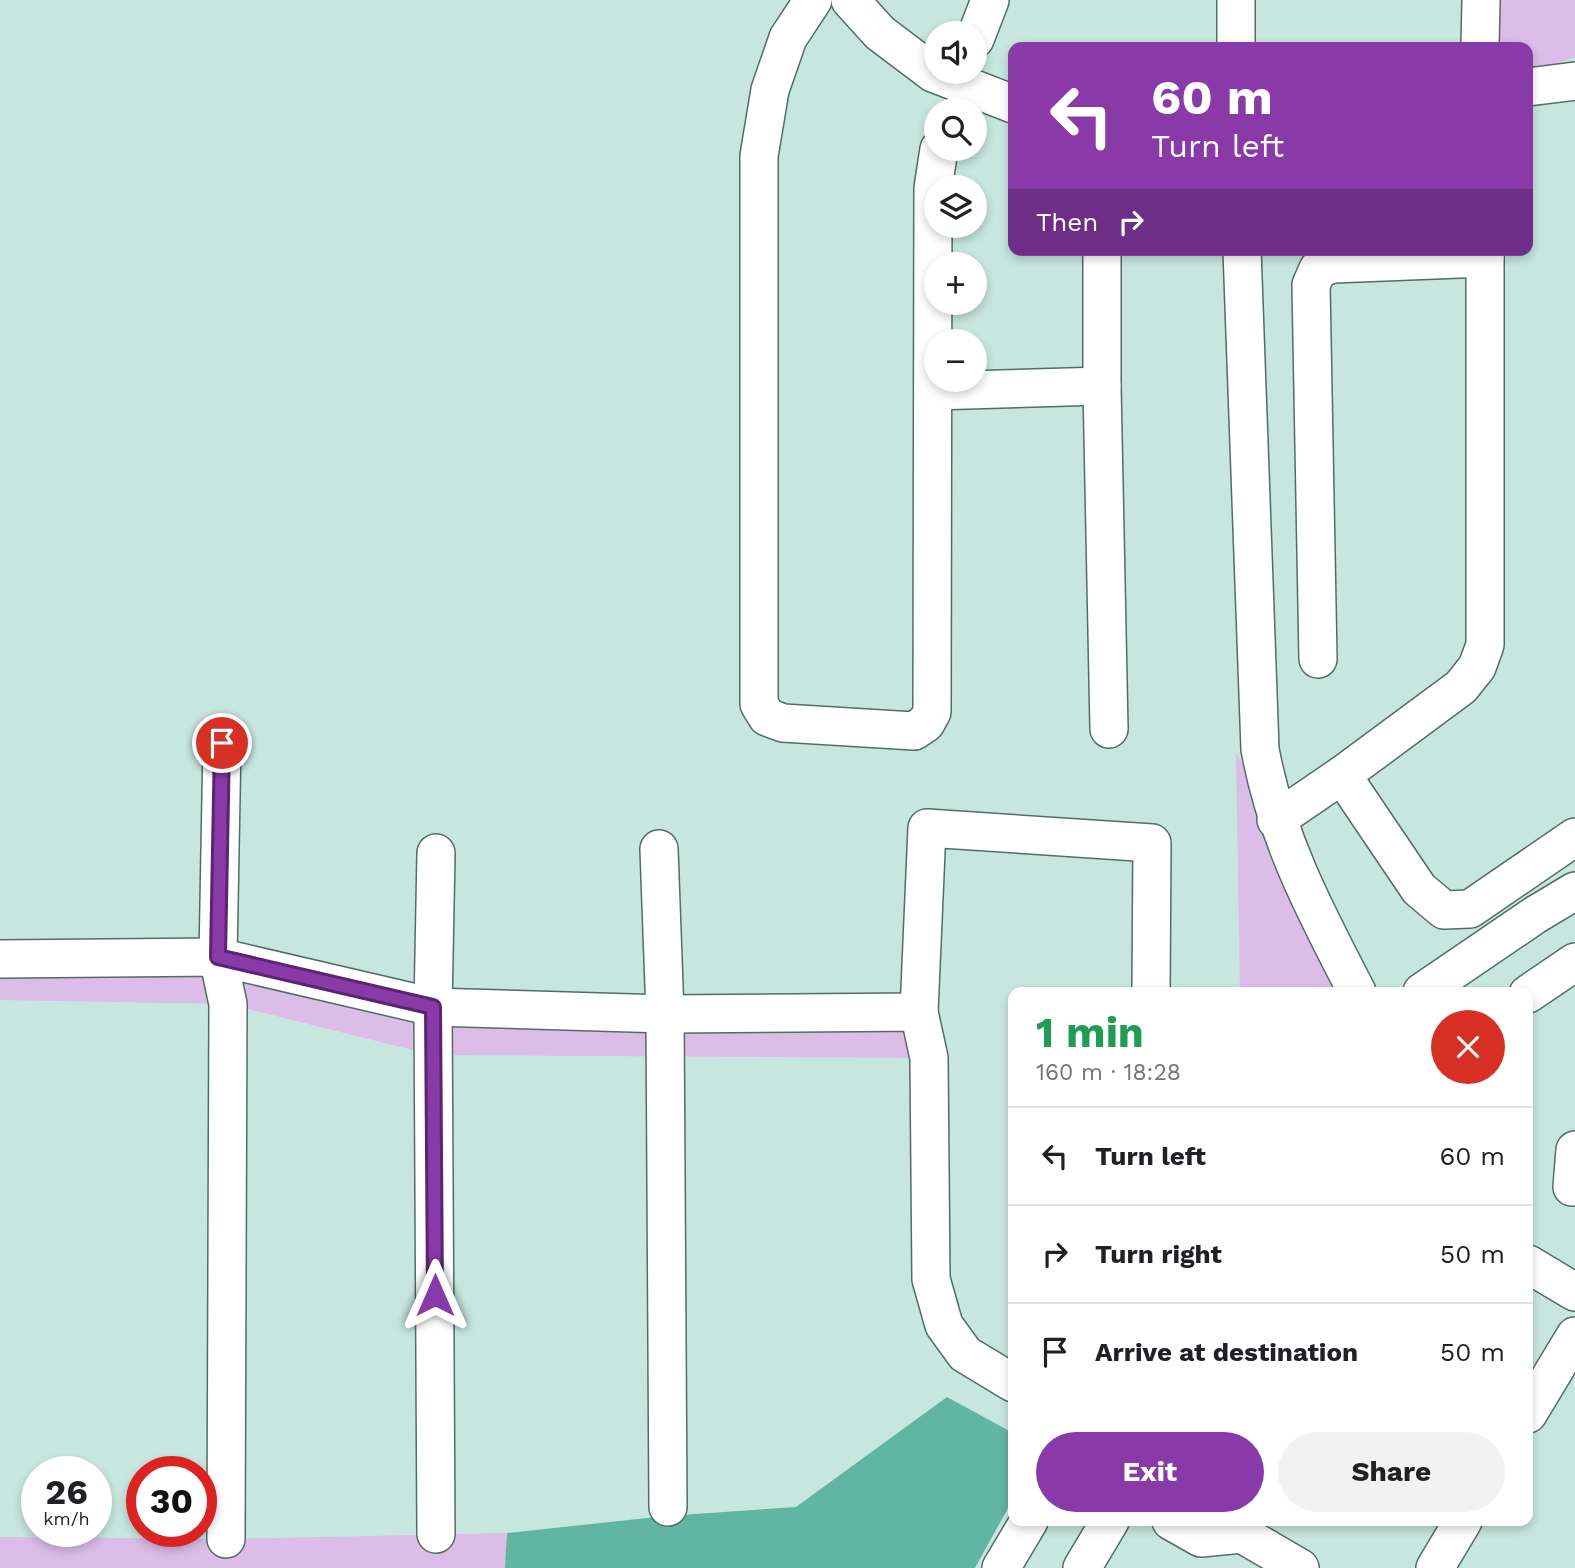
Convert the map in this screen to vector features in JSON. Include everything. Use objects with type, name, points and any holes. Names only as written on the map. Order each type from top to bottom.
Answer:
[{"type":"street","points":[[813,0],[788,38],[770,90],[760,156],[759,704],[767,717],[783,723],[914,731],[926,723],[932,712],[933,392]]},
{"type":"street","points":[[850,0],[880,33],[933,73],[957,88],[1008,103]]},
{"type":"street","points":[[982,21],[990,0]]},
{"type":"street","points":[[1236,0],[1236,42]]},
{"type":"street","points":[[1480,42],[1481,0]]},
{"type":"street","points":[[1533,86],[1575,81]]},
{"type":"street","points":[[933,329],[933,188],[937,161]]},
{"type":"street","points":[[1102,256],[1109,729]]},
{"type":"street","points":[[1242,256],[1260,749],[1266,786],[1276,820],[1306,894],[1354,987]]},
{"type":"street","points":[[1318,659],[1311,285],[1318,269],[1333,264],[1455,256]]},
{"type":"street","points":[[1276,820],[1461,687],[1477,667],[1485,645],[1485,256]]},
{"type":"street","points":[[987,389],[1102,386]]},
{"type":"street","points":[[222,743],[218,957],[228,1004],[226,1539]]},
{"type":"street","points":[[1342,775],[1419,889],[1444,910],[1470,909],[1575,837]]},
{"type":"street","points":[[1008,1382],[965,1354],[944,1325],[931,1279],[929,1058],[919,1012],[927,828],[1152,843],[1151,987]]},
{"type":"street","points":[[659,849],[665,1014],[668,1507]]},
{"type":"street","points":[[436,853],[433,1007],[436,1534]]},
{"type":"street","points":[[1429,987],[1575,891]]},
{"type":"street","points":[[0,958],[218,957],[433,1007],[665,1014],[919,1012]]},
{"type":"street","points":[[1533,991],[1575,962]]},
{"type":"street","points":[[1572,1187],[1575,1150]]},
{"type":"street","points":[[1533,1267],[1575,1292]]},
{"type":"street","points":[[1533,1406],[1575,1336]]},
{"type":"street","points":[[1001,1568],[1026,1526]]},
{"type":"street","points":[[1082,1568],[1107,1526]]},
{"type":"street","points":[[1180,1526],[1202,1538],[1240,1527],[1300,1568]]},
{"type":"street","points":[[1435,1568],[1460,1526]]},
{"type":"shaded area","points":[[1481,0],[1575,0],[1575,57],[1533,72],[1533,42],[1480,42]]},
{"type":"shaded area","points":[[1236,752],[1354,987],[1240,987]]},
{"type":"shaded area","points":[[218,957],[433,1007],[919,1012],[929,1058],[433,1055],[228,1004],[0,1000],[0,959]]},
{"type":"shaded area","points":[[947,1397],[1008,1430],[1008,1508],[975,1568],[505,1568],[507,1533],[666,1516],[796,1507]]},
{"type":"shaded area","points":[[507,1533],[505,1568],[0,1568],[0,1537],[21,1537],[21,1547],[112,1547],[112,1538],[126,1538],[126,1547],[217,1547],[217,1539]]},
{"type":"route","points":[[222,743],[218,957],[433,1007],[435,1295]]}]
